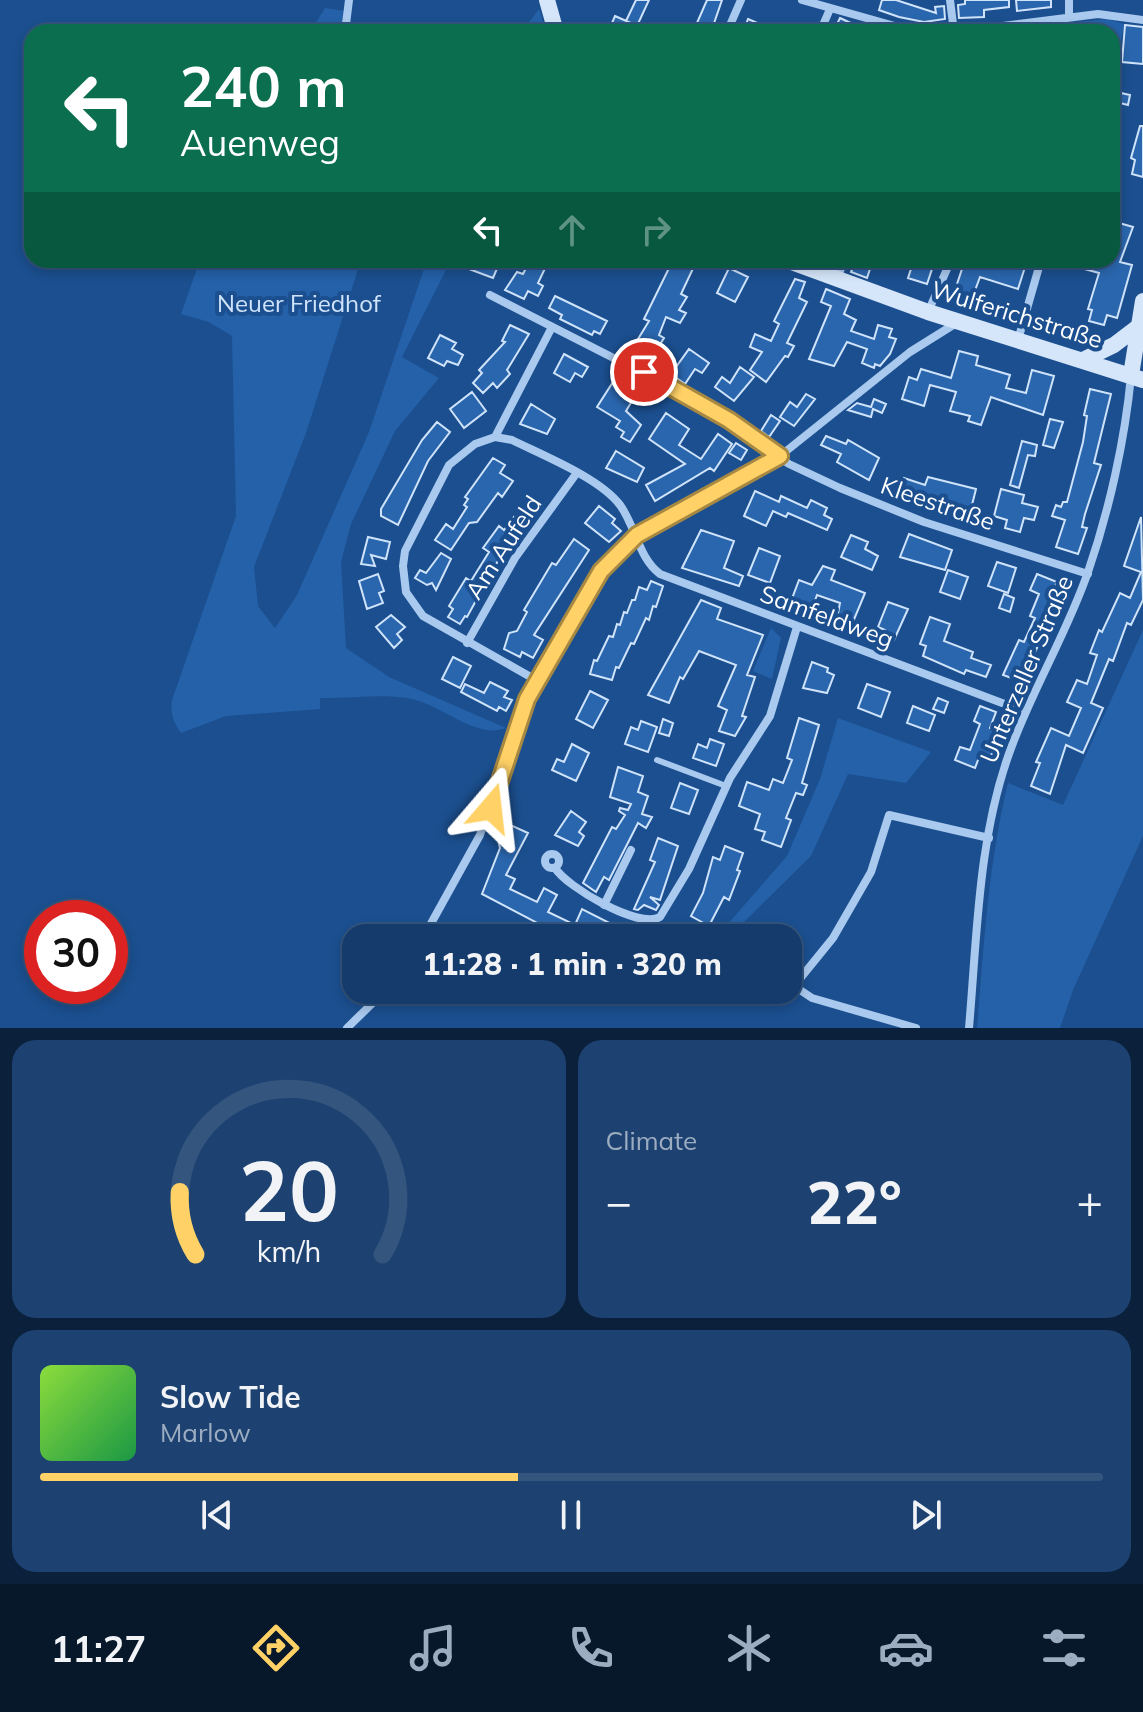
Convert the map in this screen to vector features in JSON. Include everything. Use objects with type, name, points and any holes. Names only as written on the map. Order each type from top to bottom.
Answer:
[{"type":"main road","points":[[547,0],[554,24]]},
{"type":"main road","name":"Wulferichstraße","points":[[806,268],[928,312],[1085,359],[1137,378]]},
{"type":"main road","points":[[1137,378],[1143,301]]},
{"type":"main road","points":[[1085,359],[1114,345],[1139,326]]},
{"type":"street","points":[[346,24],[349,0]]},
{"type":"street","points":[[730,24],[741,0]]},
{"type":"street","points":[[802,0],[886,24]]},
{"type":"street","points":[[950,0],[954,24]]},
{"type":"street","points":[[1069,0],[1069,17]]},
{"type":"street","points":[[823,24],[830,9]]},
{"type":"street","points":[[1016,24],[1098,14],[1143,20]]},
{"type":"street","points":[[836,280],[841,268]]},
{"type":"street","points":[[928,312],[947,268]]},
{"type":"street","points":[[1018,341],[1039,268]]},
{"type":"street","name":"Kleestraße","points":[[490,295],[694,399],[780,456],[840,488],[912,518],[1088,574]]},
{"type":"street","points":[[431,924],[480,835],[520,714],[536,680],[601,571],[637,535],[780,456],[910,352],[959,322]]},
{"type":"street","points":[[536,680],[433,624],[414,606],[406,592],[405,551],[449,465],[468,448],[495,437],[552,327]]},
{"type":"street","name":"Unterzeller Straße","points":[[969,1028],[989,838],[1009,752],[1088,574],[1137,378]]},
{"type":"street","name":"Samfeldweg","points":[[495,437],[512,440],[612,496],[637,535],[642,553],[660,574],[1026,712]]},
{"type":"street","name":"Am Aufeld","points":[[467,643],[515,558],[576,474]]},
{"type":"street","points":[[555,868],[562,880],[604,905],[646,920],[660,917],[689,869],[726,786],[770,716],[797,627]]},
{"type":"street","points":[[916,1028],[812,998],[794,986],[833,938],[871,872],[889,815],[989,838]]},
{"type":"street","points":[[604,905],[631,850]]},
{"type":"street","points":[[347,1028],[372,1004]]},
{"type":"lane","points":[[657,760],[726,786]]},
{"type":"green space","points":[[325,8],[345,11],[343,24],[315,24]]},
{"type":"green space","points":[[539,9],[544,24],[528,24]]},
{"type":"green space","points":[[1107,19],[1124,24],[1120,48],[1120,24],[1066,23]]},
{"type":"green space","name":"Neuer Friedhof","points":[[197,268],[358,268],[306,433],[254,567],[258,606],[275,628],[297,595],[369,432],[424,268],[447,268],[402,357],[439,378],[395,431],[351,524],[341,562],[346,648],[389,677],[506,728],[485,730],[419,701],[383,696],[320,698],[320,709],[226,716],[181,733],[174,721],[172,700],[236,516],[232,336],[209,322],[181,314]]},
{"type":"green space","points":[[771,628],[781,638],[772,679],[753,671]]},
{"type":"green space","points":[[1143,630],[1143,836],[1073,990],[1060,1028],[977,1028],[991,875],[1008,783],[1063,805]]},
{"type":"green space","points":[[838,718],[931,752],[906,783],[848,774],[811,856],[742,924],[728,924],[787,856],[820,779]]},
{"type":"building","points":[[636,0],[649,0],[638,24],[626,21]]},
{"type":"building","points":[[707,0],[722,0],[714,24],[696,24]]},
{"type":"building","points":[[882,0],[896,0],[936,13],[935,7],[944,6],[945,19],[924,22],[899,17],[879,10]]},
{"type":"building","points":[[965,0],[1009,0],[1009,7],[984,10],[984,17],[959,18],[958,5],[965,4]]},
{"type":"building","points":[[1016,0],[1051,0],[1051,7],[1017,11]]},
{"type":"building","points":[[615,16],[633,24],[612,24]]},
{"type":"building","points":[[840,18],[853,24],[837,24]]},
{"type":"building","points":[[1125,25],[1143,27],[1143,64],[1122,62]]},
{"type":"building","points":[[1120,93],[1130,95],[1128,105],[1120,103]]},
{"type":"building","points":[[1140,126],[1143,126],[1143,177],[1132,174],[1135,160],[1131,158]]},
{"type":"building","points":[[1120,223],[1133,227],[1120,262]]},
{"type":"building","points":[[1120,262],[1132,265],[1117,318],[1107,315],[1104,325],[1089,321],[1092,310],[1088,309],[1099,273],[1081,268],[1120,268]]},
{"type":"building","points":[[466,268],[497,268],[493,278]]},
{"type":"building","points":[[526,268],[545,268],[538,283],[543,286],[538,296],[528,291],[524,299],[505,290],[517,272],[523,274]]},
{"type":"building","points":[[669,268],[693,268],[681,294],[687,297],[679,310],[686,313],[680,323],[666,317],[659,335],[664,338],[650,360],[632,349],[649,321],[644,319]]},
{"type":"building","points":[[729,268],[748,277],[735,302],[717,293]]},
{"type":"building","points":[[853,268],[870,268],[867,278],[851,272]]},
{"type":"building","points":[[911,268],[932,268],[927,284],[908,278]]},
{"type":"building","points":[[962,268],[1025,268],[1018,289],[980,277],[973,296],[955,290]]},
{"type":"building","points":[[795,279],[805,282],[799,298],[807,302],[787,343],[794,346],[766,382],[750,370],[762,352],[750,347],[755,334],[771,341],[779,324],[774,321]]},
{"type":"building","points":[[826,289],[850,299],[844,314],[856,320],[851,331],[874,339],[878,325],[892,329],[889,337],[896,339],[890,354],[880,366],[875,364],[874,368],[862,363],[867,349],[847,342],[834,366],[809,359],[831,306],[821,302]]},
{"type":"building","points":[[555,296],[607,321],[600,334],[594,331],[592,335],[560,319],[562,315],[549,308]]},
{"type":"building","points":[[510,325],[529,334],[507,370],[510,374],[497,388],[493,383],[483,393],[473,383],[482,373],[479,370],[505,342],[502,341]]},
{"type":"building","points":[[440,335],[456,343],[452,349],[463,355],[458,365],[447,361],[444,366],[428,358]]},
{"type":"building","points":[[689,349],[709,363],[702,373],[695,369],[685,384],[671,374]]},
{"type":"building","points":[[959,351],[978,356],[976,365],[1010,375],[1006,388],[1026,393],[1032,370],[1054,376],[1043,415],[991,397],[981,425],[968,421],[970,416],[950,411],[956,392],[930,385],[924,406],[902,399],[909,377],[917,380],[921,369],[951,378]]},
{"type":"building","points":[[564,354],[588,367],[582,377],[575,373],[570,382],[554,373]]},
{"type":"building","points":[[740,367],[754,377],[734,401],[715,387],[722,377],[730,383]]},
{"type":"building","points":[[613,382],[635,396],[626,411],[641,425],[630,442],[621,437],[624,432],[616,427],[620,421],[597,407]]},
{"type":"building","points":[[1090,389],[1111,394],[1094,463],[1101,465],[1085,514],[1082,527],[1087,528],[1078,554],[1056,547],[1065,520],[1052,516],[1056,505],[1061,507],[1063,502],[1067,502],[1083,442],[1087,416],[1084,415]]},
{"type":"building","points":[[472,392],[486,411],[464,428],[450,409]]},
{"type":"building","points":[[806,394],[815,399],[794,426],[780,417],[790,402],[797,407]]},
{"type":"building","points":[[874,399],[886,404],[882,413],[873,409],[871,417],[848,410],[857,403],[871,407]]},
{"type":"building","points":[[531,404],[555,419],[547,434],[520,424]]},
{"type":"building","points":[[666,413],[689,429],[679,445],[701,459],[718,434],[732,444],[714,471],[710,468],[655,501],[646,485],[685,464],[649,439]]},
{"type":"building","points":[[771,415],[780,421],[769,437],[761,431]]},
{"type":"building","points":[[1050,419],[1063,422],[1054,448],[1043,445]]},
{"type":"building","points":[[437,422],[450,432],[428,461],[398,525],[381,516],[381,509],[422,440]]},
{"type":"building","points":[[826,436],[846,444],[848,440],[879,458],[869,480],[837,462],[841,454],[821,445]]},
{"type":"building","points":[[1022,441],[1037,445],[1035,456],[1028,455],[1019,488],[1010,485]]},
{"type":"building","points":[[736,443],[747,450],[741,460],[729,453]]},
{"type":"building","points":[[616,451],[644,468],[637,482],[606,468]]},
{"type":"building","points":[[493,458],[505,465],[500,473],[513,481],[502,497],[498,493],[477,522],[469,523],[451,550],[435,540],[446,524],[453,529],[467,507],[464,505],[468,499],[465,497]]},
{"type":"building","points":[[928,477],[976,489],[971,509],[982,512],[978,523],[967,520],[970,512],[899,493],[904,478],[925,485]]},
{"type":"building","points":[[1001,489],[1024,495],[1022,503],[1038,507],[1034,520],[1024,518],[1020,532],[1005,528],[1007,520],[994,516]]},
{"type":"building","points":[[755,491],[779,502],[781,496],[807,508],[811,500],[827,508],[824,515],[832,519],[827,530],[788,513],[786,517],[773,511],[766,526],[744,516]]},
{"type":"building","points":[[599,506],[615,519],[612,523],[621,531],[609,542],[585,523]]},
{"type":"building","points":[[514,517],[523,524],[514,536],[517,538],[502,561],[499,559],[467,617],[460,624],[448,617],[453,609],[449,606],[466,578],[471,581],[489,552],[483,548],[499,526],[504,530]]},
{"type":"building","points":[[1141,517],[1143,600],[1131,625],[1127,623],[1113,661],[1109,659],[1091,703],[1103,708],[1083,753],[1066,745],[1050,794],[1031,786],[1040,763],[1036,762],[1051,728],[1069,736],[1081,708],[1067,702],[1077,680],[1087,684],[1097,655],[1090,653],[1120,593],[1130,598],[1141,572],[1124,566]]},
{"type":"building","points":[[701,530],[734,541],[724,568],[743,576],[739,586],[682,568]]},
{"type":"building","points":[[909,534],[952,550],[945,570],[900,557]]},
{"type":"building","points":[[851,535],[868,542],[865,549],[878,556],[872,570],[841,557]]},
{"type":"building","points":[[368,537],[390,542],[386,559],[371,555],[375,566],[361,564]]},
{"type":"building","points":[[574,539],[589,550],[534,635],[543,640],[533,658],[522,652],[520,657],[504,649],[509,633],[517,631],[527,612],[524,610],[552,563],[556,565]]},
{"type":"building","points":[[759,548],[780,556],[770,583],[748,575]]},
{"type":"building","points":[[441,553],[451,559],[436,590],[432,583],[427,585],[415,578],[420,570],[426,573]]},
{"type":"building","points":[[997,562],[1016,568],[1008,593],[988,586]]},
{"type":"building","points":[[823,566],[835,570],[831,580],[865,593],[848,634],[835,629],[840,603],[817,595],[811,612],[790,604],[799,580],[812,585]]},
{"type":"building","points":[[948,570],[968,577],[960,599],[940,592]]},
{"type":"building","points":[[378,574],[384,591],[379,593],[383,603],[367,609],[359,581]]},
{"type":"building","points":[[1037,574],[1057,582],[1050,598],[1059,602],[1026,671],[1019,668],[1014,679],[1003,675],[1019,640],[1024,642],[1035,618],[1030,616],[1039,594],[1030,590]]},
{"type":"building","points":[[651,581],[663,586],[656,607],[653,606],[649,620],[646,618],[619,668],[616,667],[612,680],[590,674],[594,660],[597,661],[609,636],[613,637],[624,612],[627,613],[632,600],[635,600],[639,587],[647,590]]},
{"type":"building","points":[[1004,594],[1014,598],[1010,612],[999,608]]},
{"type":"building","points":[[701,600],[721,608],[717,619],[763,635],[747,675],[755,677],[742,716],[746,717],[735,736],[719,731],[727,710],[718,706],[736,665],[699,651],[683,679],[680,677],[669,703],[648,695]]},
{"type":"building","points":[[888,602],[908,609],[894,640],[883,636],[885,630],[878,627]]},
{"type":"building","points":[[391,615],[405,627],[397,634],[402,640],[394,648],[376,627]]},
{"type":"building","points":[[930,617],[950,624],[944,641],[973,652],[971,658],[991,665],[986,677],[966,670],[964,674],[923,656],[926,646],[920,644]]},
{"type":"building","points":[[453,657],[471,666],[460,688],[442,679]]},
{"type":"building","points":[[812,662],[828,668],[827,672],[834,675],[827,693],[803,688]]},
{"type":"building","points":[[490,682],[508,691],[504,697],[512,700],[506,711],[499,707],[497,711],[461,692],[465,684],[484,693]]},
{"type":"building","points":[[867,684],[890,692],[881,717],[858,708]]},
{"type":"building","points":[[590,691],[608,700],[593,728],[576,719]]},
{"type":"building","points":[[938,698],[948,702],[944,713],[933,709]]},
{"type":"building","points":[[913,706],[935,715],[929,731],[907,723]]},
{"type":"building","points":[[980,706],[996,712],[990,728],[1000,732],[990,758],[980,755],[975,768],[955,760],[960,747],[970,750],[980,724],[974,721]]},
{"type":"building","points":[[799,718],[819,725],[802,783],[807,785],[803,795],[796,793],[786,818],[791,820],[781,847],[762,840],[765,832],[755,829],[760,814],[739,806],[747,782],[769,790],[773,779],[783,783],[792,760],[787,758]]},
{"type":"building","points":[[663,719],[673,723],[669,736],[659,733]]},
{"type":"building","points":[[641,721],[657,727],[648,752],[625,744],[631,727],[638,730]]},
{"type":"building","points":[[710,739],[724,744],[716,766],[693,758],[698,744],[707,748]]},
{"type":"building","points":[[572,744],[589,753],[576,781],[552,770],[557,759],[564,762]]},
{"type":"building","points":[[618,767],[643,776],[638,792],[648,796],[642,814],[652,817],[646,828],[638,823],[609,880],[604,877],[596,892],[583,883],[612,827],[616,829],[625,815],[619,811],[620,808],[628,810],[631,804],[610,797]]},
{"type":"building","points":[[680,783],[698,790],[689,814],[671,808]]},
{"type":"building","points":[[571,811],[586,822],[579,832],[584,836],[578,846],[555,835]]},
{"type":"building","points":[[508,824],[528,833],[506,875],[515,879],[510,889],[537,902],[544,888],[557,895],[548,912],[573,924],[539,924],[482,894],[500,848],[498,840]]},
{"type":"building","points":[[658,838],[678,846],[660,900],[650,897],[659,905],[656,910],[644,905],[638,910],[634,909],[655,862],[650,860]]},
{"type":"building","points":[[725,846],[743,853],[729,900],[724,897],[710,924],[705,924],[691,916],[703,893],[713,857],[720,860]]},
{"type":"building","points":[[582,909],[611,924],[575,924]]},
{"type":"route","points":[[491,808],[520,714],[563,631],[601,571],[637,535],[780,456],[729,420],[644,372]]}]
